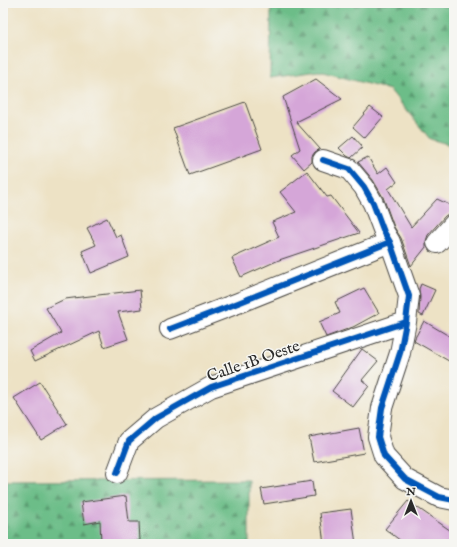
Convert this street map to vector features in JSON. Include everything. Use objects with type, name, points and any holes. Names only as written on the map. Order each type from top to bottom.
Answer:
[{"type":"street","points":[[323,160],[349,169],[364,187],[373,203],[384,232],[390,242],[409,296],[400,353],[382,408],[378,437],[384,456],[405,479],[439,497],[454,500]]},
{"type":"street","points":[[437,243],[454,224]]},
{"type":"street","points":[[170,329],[390,242]]},
{"type":"street","name":"Calle 1B Oeste","points":[[117,473],[129,442],[156,418],[211,387],[406,322]]},
{"type":"green space","points":[[271,3],[454,3],[454,146],[430,139],[390,90],[319,71],[270,78]]},
{"type":"green space","points":[[249,480],[249,544],[3,544],[3,481]]},
{"type":"building","points":[[316,79],[342,99],[296,122],[320,149],[315,152],[312,156],[312,162],[304,169],[292,155],[300,149],[283,97]]},
{"type":"building","points":[[245,102],[262,149],[190,175],[173,128]]},
{"type":"building","points":[[370,107],[383,117],[365,138],[353,127]]},
{"type":"building","points":[[353,136],[363,147],[351,158],[339,148]]},
{"type":"building","points":[[368,157],[378,174],[387,167],[397,182],[388,189],[411,227],[437,199],[454,207],[454,213],[450,213],[445,216],[428,235],[426,247],[411,266],[401,238],[394,227],[383,197],[373,180],[358,162]]},
{"type":"building","points":[[307,171],[327,197],[331,196],[359,233],[279,260],[241,277],[232,258],[279,237],[272,222],[296,212],[280,192]]},
{"type":"building","points":[[107,218],[116,237],[121,235],[129,257],[91,273],[82,251],[96,245],[87,228]]},
{"type":"building","points":[[421,284],[435,290],[423,316],[419,314],[419,289]]},
{"type":"building","points":[[364,288],[379,313],[353,327],[326,337],[319,322],[340,313],[335,302]]},
{"type":"building","points":[[140,290],[142,309],[118,312],[128,339],[104,347],[99,331],[35,361],[30,351],[61,333],[46,308],[65,299]]},
{"type":"building","points":[[424,321],[454,339],[454,364],[414,341]]},
{"type":"building","points":[[362,349],[378,361],[362,380],[369,386],[353,407],[332,391]]},
{"type":"building","points":[[40,382],[67,424],[41,440],[14,398]]},
{"type":"building","points":[[359,428],[364,453],[314,462],[309,437]]},
{"type":"building","points":[[312,481],[314,496],[264,504],[261,489]]},
{"type":"building","points":[[126,496],[129,522],[139,522],[140,541],[101,543],[100,521],[84,524],[81,502]]},
{"type":"building","points":[[408,501],[454,533],[454,544],[405,544],[385,529]]},
{"type":"building","points":[[351,509],[356,544],[324,544],[320,513]]},
{"type":"cycle path","points":[[323,160],[349,169],[364,187],[373,203],[384,232],[390,242],[409,296],[400,353],[382,408],[378,437],[384,456],[405,479],[439,497],[454,500]]},
{"type":"cycle path","points":[[170,329],[390,242]]},
{"type":"cycle path","points":[[117,473],[129,441],[156,418],[211,387],[406,322]]}]
